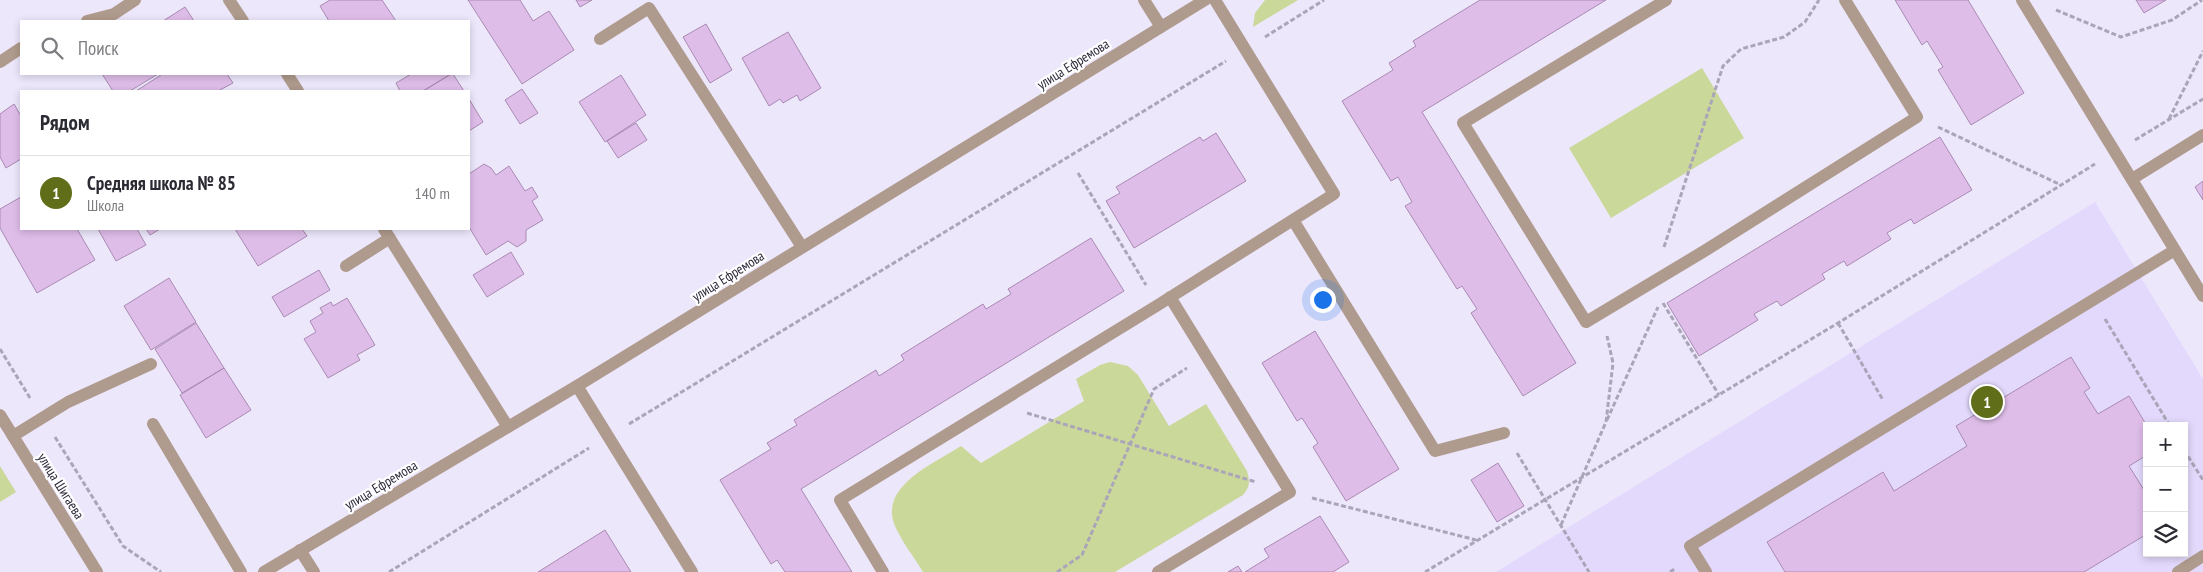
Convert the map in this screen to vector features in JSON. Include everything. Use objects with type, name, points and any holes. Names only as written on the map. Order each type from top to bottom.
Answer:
[{"type":"street","points":[[91,20],[114,14],[135,0]]},
{"type":"street","points":[[229,0],[242,20]]},
{"type":"street","points":[[1144,0],[1161,27]]},
{"type":"street","name":"улица Ефремова","points":[[264,572],[577,386],[1205,0]]},
{"type":"street","points":[[884,572],[840,500],[1158,305],[1334,194],[1215,0]]},
{"type":"street","points":[[1666,0],[1463,123],[1586,322],[1651,284],[1917,117],[1845,0]]},
{"type":"street","points":[[2022,0],[2203,296]]},
{"type":"street","points":[[600,39],[649,8],[802,247]]},
{"type":"street","points":[[0,62],[20,49]]},
{"type":"street","points":[[288,75],[297,90]]},
{"type":"street","points":[[2132,179],[2203,135]]},
{"type":"street","points":[[1293,220],[1435,451],[1504,433]]},
{"type":"street","points":[[346,266],[387,234],[508,426]]},
{"type":"street","points":[[1706,572],[1690,546],[2175,250]]},
{"type":"street","points":[[1158,572],[1290,492],[1170,297]]},
{"type":"street","points":[[13,436],[68,402],[151,364]]},
{"type":"street","points":[[577,386],[692,572]]},
{"type":"street","name":"улица Шигаева","points":[[0,416],[97,572]]},
{"type":"street","points":[[153,424],[241,572]]},
{"type":"street","points":[[300,550],[314,572]]},
{"type":"street","points":[[2178,572],[2203,556]]},
{"type":"path","points":[[627,425],[1324,0]]},
{"type":"path","points":[[1651,284],[1723,66],[1741,49],[1784,36],[1791,32],[1805,22],[1819,0]]},
{"type":"path","points":[[2048,7],[2121,37],[2172,20],[2202,0]]},
{"type":"path","points":[[2169,120],[2203,51]]},
{"type":"path","points":[[1425,572],[1838,324],[2203,99]]},
{"type":"path","points":[[1917,117],[2062,185]]},
{"type":"path","points":[[1078,173],[1158,305]]},
{"type":"path","points":[[1561,525],[1661,300],[1719,395]]},
{"type":"path","points":[[2093,300],[2168,422]]},
{"type":"path","points":[[1603,313],[1613,363],[1606,422]]},
{"type":"path","points":[[1838,324],[1895,420]]},
{"type":"path","points":[[0,350],[122,546],[161,572]]},
{"type":"path","points":[[1057,572],[1082,555],[1154,389],[1206,356]]},
{"type":"path","points":[[998,404],[1290,492],[1476,540]]},
{"type":"path","points":[[1504,433],[1589,572]]},
{"type":"path","points":[[389,572],[608,436]]},
{"type":"path","points":[[2188,456],[2203,480]]},
{"type":"shaded area","points":[[2095,202],[2203,379],[2203,572],[1496,572]]},
{"type":"green space","points":[[1265,0],[1298,0],[1253,27],[1255,13]]},
{"type":"green space","points":[[1702,68],[1744,138],[1611,218],[1569,148]]},
{"type":"green space","points":[[1110,362],[1128,366],[1138,375],[1169,426],[1206,404],[1247,471],[1249,484],[1243,495],[1115,572],[923,572],[895,526],[892,512],[894,499],[902,488],[924,468],[961,446],[981,463],[1084,401],[1076,379],[1100,365]]},
{"type":"green space","points":[[0,466],[16,492],[0,502]]},
{"type":"building","points":[[330,0],[382,0],[395,20],[328,20],[320,6]]},
{"type":"building","points":[[468,0],[520,0],[533,21],[549,11],[574,50],[522,84]]},
{"type":"building","points":[[576,0],[592,0],[580,7]]},
{"type":"building","points":[[1480,0],[1606,0],[1422,112],[1576,363],[1523,396],[1471,313],[1477,309],[1462,286],[1457,289],[1405,206],[1412,202],[1398,177],[1391,181],[1342,101],[1393,70],[1389,63],[1416,46],[1413,41]]},
{"type":"building","points":[[1895,0],[1968,0],[2024,93],[1971,125],[1938,70],[1943,67],[1927,41],[1922,45]]},
{"type":"building","points":[[2136,0],[2166,0],[2144,13]]},
{"type":"building","points":[[185,7],[193,20],[165,20]]},
{"type":"building","points":[[706,24],[732,70],[710,83],[683,37]]},
{"type":"building","points":[[788,32],[821,88],[800,101],[797,95],[783,103],[780,99],[769,106],[742,58]]},
{"type":"building","points":[[103,75],[156,75],[132,90],[112,90]]},
{"type":"building","points":[[161,75],[228,75],[233,83],[220,90],[138,90]]},
{"type":"building","points":[[409,75],[449,75],[425,90],[400,90],[396,83]]},
{"type":"building","points":[[449,75],[454,75],[463,90],[425,90]]},
{"type":"building","points":[[621,75],[646,115],[605,142],[579,102]]},
{"type":"building","points":[[522,89],[538,113],[520,124],[505,100]]},
{"type":"building","points":[[470,101],[483,122],[470,130]]},
{"type":"building","points":[[14,104],[20,114],[20,160],[6,168],[0,157],[0,114]]},
{"type":"building","points":[[636,123],[647,140],[618,158],[607,141]]},
{"type":"building","points":[[1216,133],[1246,181],[1134,248],[1106,201],[1120,193],[1116,187],[1200,137],[1203,141]]},
{"type":"building","points":[[1940,137],[1972,190],[1914,224],[1911,219],[1887,233],[1891,239],[1847,266],[1844,261],[1822,274],[1825,279],[1781,306],[1777,301],[1754,314],[1758,320],[1699,356],[1667,303]]},
{"type":"building","points":[[484,164],[491,168],[496,175],[509,166],[525,191],[532,187],[538,197],[532,201],[543,220],[526,230],[526,241],[517,247],[508,241],[486,255],[470,229],[470,173]]},
{"type":"building","points":[[2203,181],[2203,200],[2195,187]]},
{"type":"building","points":[[20,198],[20,230],[78,230],[95,260],[37,293],[0,228],[0,209]]},
{"type":"building","points":[[99,230],[138,230],[146,245],[116,261]]},
{"type":"building","points":[[147,230],[158,230],[150,235]]},
{"type":"building","points":[[236,230],[303,230],[307,236],[258,266]]},
{"type":"building","points":[[1091,238],[1124,291],[801,489],[852,572],[785,572],[777,560],[771,564],[720,480],[771,449],[767,443],[797,425],[794,420],[876,370],[879,376],[904,360],[901,355],[983,304],[986,309],[1011,294],[1008,289]]},
{"type":"building","points":[[511,252],[524,274],[487,297],[473,275]]},
{"type":"building","points":[[319,270],[330,290],[284,317],[272,297]]},
{"type":"building","points":[[169,278],[196,322],[151,350],[124,306]]},
{"type":"building","points":[[347,298],[375,345],[357,355],[360,360],[328,378],[304,339],[316,332],[310,321],[323,313],[320,308],[331,302],[333,306]]},
{"type":"building","points":[[196,323],[224,368],[182,393],[155,349]]},
{"type":"building","points":[[1315,331],[1399,469],[1346,501],[1313,447],[1318,443],[1302,418],[1297,421],[1262,363]]},
{"type":"building","points":[[2071,357],[2090,388],[2084,392],[2098,414],[2129,396],[2145,422],[2143,422],[2143,457],[2129,466],[2143,488],[2143,536],[2084,572],[1785,572],[1767,542],[1883,472],[1894,491],[1967,446],[1956,426]]},
{"type":"building","points":[[224,368],[251,410],[206,438],[180,395]]},
{"type":"building","points":[[1498,463],[1524,506],[1497,522],[1471,480]]},
{"type":"building","points":[[1320,516],[1349,562],[1333,572],[1245,572],[1269,557],[1264,549]]},
{"type":"building","points":[[605,530],[631,572],[538,572]]},
{"type":"building","points":[[1238,566],[1242,572],[1228,572]]},
{"type":"place","name":"Средняя школа № 85","points":[[1987,402]]}]
